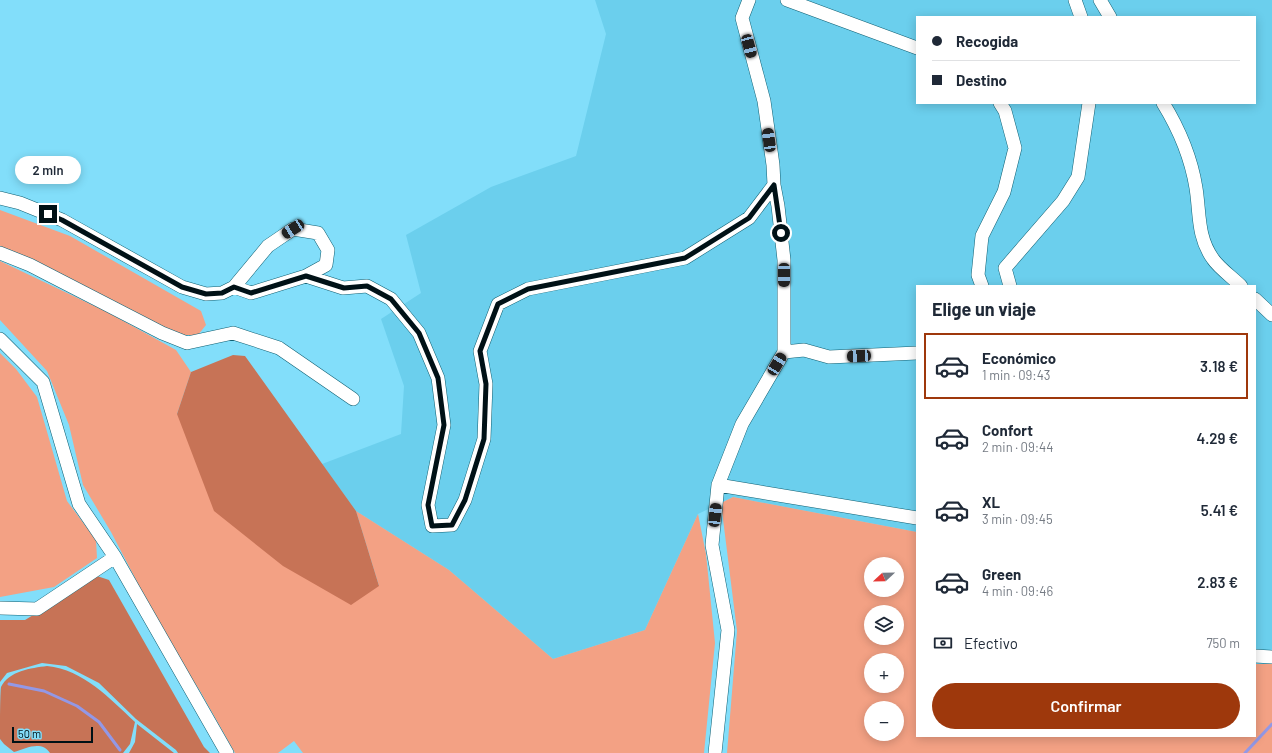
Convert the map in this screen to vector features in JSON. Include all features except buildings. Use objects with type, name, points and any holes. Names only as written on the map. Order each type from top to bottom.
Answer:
[{"type":"street","points":[[715,753],[728,630],[712,545],[718,484],[742,424],[784,352],[784,260],[764,101],[742,18],[749,0]]},
{"type":"street","points":[[787,0],[916,48]]},
{"type":"street","points":[[1075,0],[1081,16]]},
{"type":"street","points":[[1100,0],[1109,16]]},
{"type":"street","points":[[982,285],[978,275],[982,236],[1004,192],[1016,148],[1005,111],[1001,104]]},
{"type":"street","points":[[1010,285],[1005,268],[1063,201],[1078,177],[1089,104]]},
{"type":"street","points":[[1164,104],[1175,124],[1187,151],[1196,188],[1200,233],[1213,259],[1241,285]]},
{"type":"street","points":[[306,276],[344,288],[367,286],[391,299],[419,333],[438,378],[444,425],[428,505],[432,526],[452,525],[465,500],[484,439],[486,384],[480,351],[498,304],[528,289],[685,258],[749,218],[774,185]]},
{"type":"street","points":[[0,198],[20,202],[62,220],[182,287],[206,294],[222,293],[234,287],[268,246],[293,229],[318,233],[328,250],[326,265],[306,276],[251,293],[234,287]]},
{"type":"street","points":[[0,253],[30,266],[162,333],[187,343],[233,333],[279,348],[353,399]]},
{"type":"street","points":[[1256,300],[1272,315]]},
{"type":"street","points":[[0,339],[43,382],[79,504],[115,557],[227,753]]},
{"type":"street","points":[[784,352],[804,350],[828,358],[916,353]]},
{"type":"street","points":[[718,484],[916,518]]},
{"type":"street","points":[[0,608],[37,609],[115,557]]},
{"type":"street","points":[[1256,656],[1272,656]]},
{"type":"shaded area","points":[[595,0],[1272,0],[1272,664],[1256,664],[1256,285],[916,285],[916,532],[733,497],[698,514],[645,630],[553,659],[449,570],[356,511],[322,464],[401,434],[404,386],[381,319],[421,293],[406,235],[491,187],[576,156],[606,34]]},
{"type":"shaded area","points":[[0,210],[70,236],[201,311],[206,325],[198,335],[181,335],[0,246]]},
{"type":"shaded area","points":[[0,261],[107,312],[176,350],[191,372],[177,414],[379,586],[356,511],[449,570],[553,659],[645,630],[698,514],[706,554],[715,643],[704,753],[303,753],[294,741],[278,753],[235,753],[200,691],[161,631],[111,532],[83,485],[69,425],[47,371],[0,320]]},
{"type":"shaded area","points":[[0,353],[16,369],[37,397],[67,501],[96,540],[97,558],[54,587],[0,597]]},
{"type":"shaded area","points":[[233,355],[245,356],[356,511],[379,586],[351,605],[283,566],[214,511],[177,414],[191,372]]},
{"type":"shaded area","points":[[733,497],[916,532],[916,737],[1256,737],[1256,664],[1272,664],[1272,753],[727,753],[737,631],[721,503]]},
{"type":"shaded area","points":[[97,576],[109,580],[204,747],[210,753],[178,753],[136,719],[99,683],[66,666],[42,663],[7,673],[0,682],[0,620],[25,620]]},
{"type":"shaded area","points":[[47,666],[73,673],[95,686],[135,722],[130,744],[123,753],[50,753],[47,749],[38,746],[29,747],[14,752],[4,744],[0,739],[1,687],[9,677],[21,671]]},
{"type":"shaded area","points":[[137,724],[174,753],[129,753],[135,742]]},
{"type":"waterway","points":[[9,684],[44,691],[77,706],[99,722],[120,750]]},
{"type":"waterway","points":[[1245,753],[1272,724]]},
{"type":"route","points":[[48,214],[62,220],[182,287],[206,294],[222,293],[234,287],[251,293],[306,276],[344,288],[367,286],[391,299],[419,333],[438,378],[444,425],[428,505],[432,526],[452,525],[465,500],[484,439],[486,384],[480,351],[498,304],[528,289],[685,258],[749,218],[774,185],[781,233]]}]
